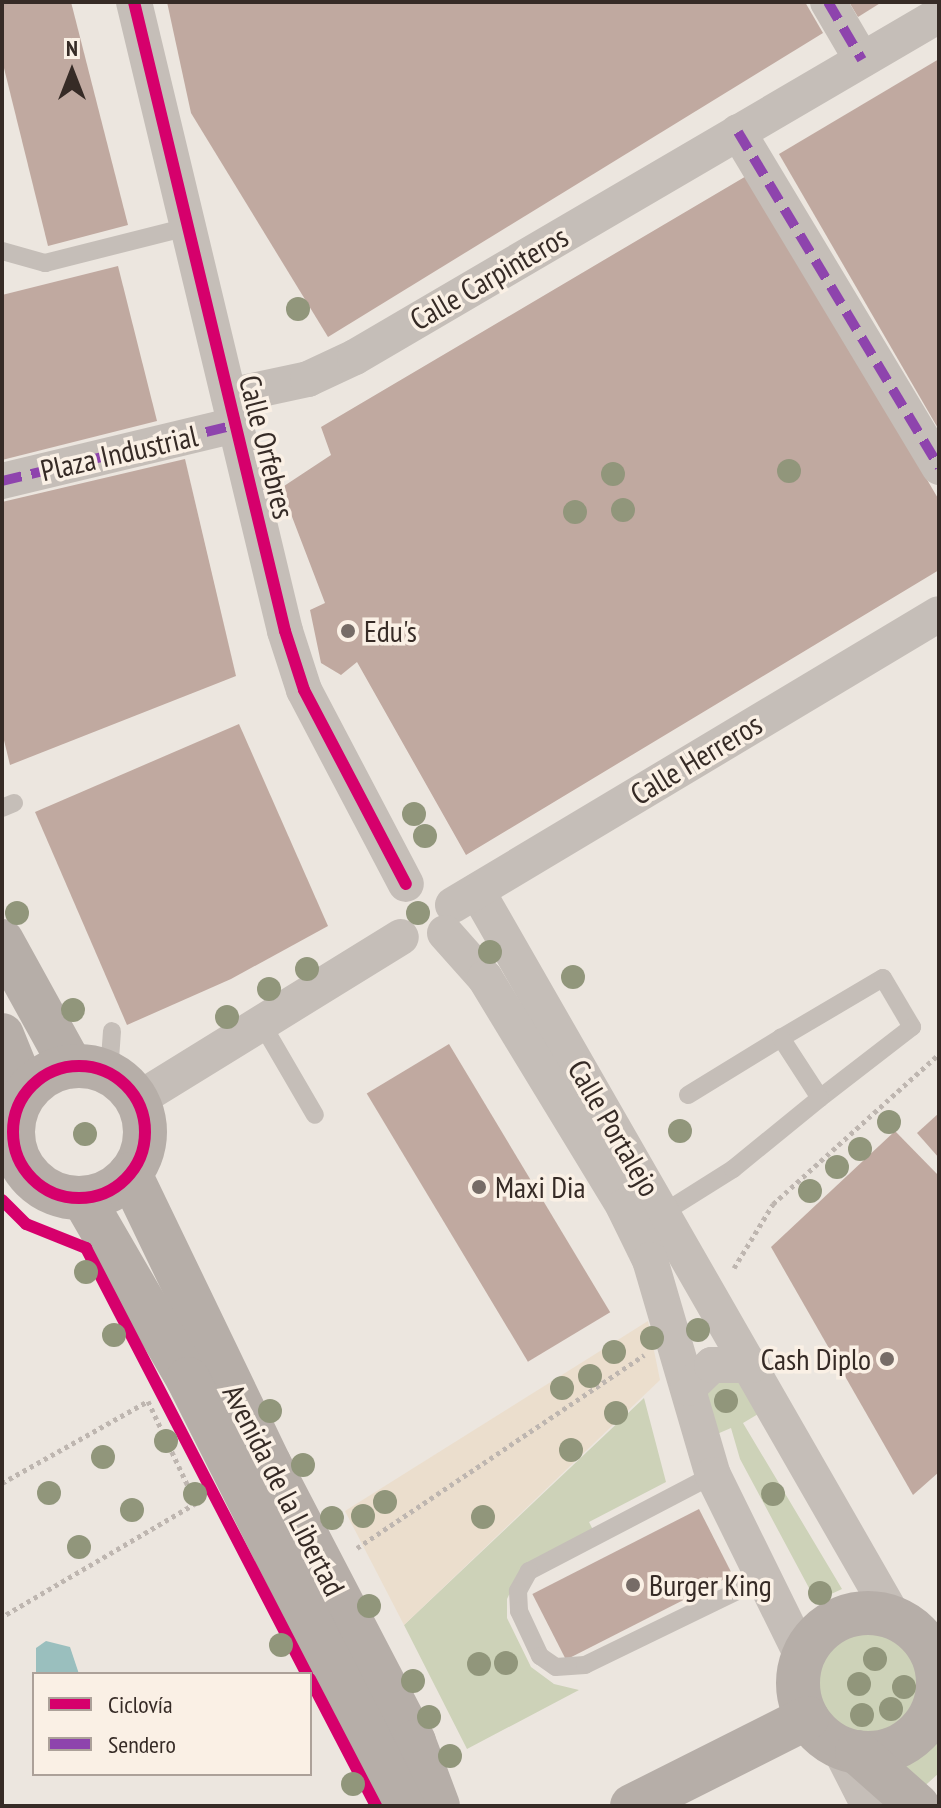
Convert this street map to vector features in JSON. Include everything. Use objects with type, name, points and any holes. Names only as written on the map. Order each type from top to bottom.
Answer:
[{"type":"street","name":"Calle Orfebres","points":[[134,2],[232,411],[304,690],[406,884]]},
{"type":"street","points":[[828,2],[862,60]]},
{"type":"street","name":"Calle Carpinteros","points":[[232,411],[355,357],[939,15]]},
{"type":"street","points":[[738,132],[939,467]]},
{"type":"street","name":"Plaza Industrial","points":[[2,481],[232,411]]},
{"type":"street","name":"Calle Herreros","points":[[458,910],[544,851],[939,614]]},
{"type":"street","points":[[435,883],[458,910],[419,944],[401,937],[389,909],[406,884],[435,883]]},
{"type":"street","name":"Calle Portalejo","points":[[458,910],[663,1213],[752,1365],[916,1618]]},
{"type":"street","name":"Calle Portalejo","points":[[458,910],[485,978],[624,1207],[650,1260],[713,1475],[803,1658]]},
{"type":"street","points":[[13,1116],[38,1079],[107,1068],[262,1024],[401,937]]},
{"type":"street","points":[[2,941],[107,1068],[145,1138],[130,1174],[117,1186],[83,1198],[47,1190],[31,1179],[13,1146],[13,1116],[2,1035]]},
{"type":"street","name":"Avenida de la Libertad","points":[[130,1174],[269,1463],[414,1742],[438,1806]]},
{"type":"street","name":"Avenida de la Libertad","points":[[83,1198],[188,1379],[403,1806]]},
{"type":"street","points":[[688,1388],[712,1365],[752,1365]]},
{"type":"street","points":[[632,1806],[834,1739],[877,1753],[914,1736],[928,1721],[939,1682],[936,1663],[916,1618],[873,1614],[830,1625],[803,1658],[800,1699],[834,1739],[918,1806]]},
{"type":"street","points":[[834,1739],[869,1806]]},
{"type":"lane","points":[[2,251],[45,263],[187,227]]},
{"type":"lane","points":[[663,1213],[733,1169],[912,1027],[883,978],[688,1095]]},
{"type":"lane","points":[[262,1024],[315,1115]]},
{"type":"lane","points":[[781,1038],[820,1098]]},
{"type":"lane","points":[[713,1475],[529,1571],[518,1591],[519,1611],[540,1656],[556,1667],[585,1665],[764,1578]]},
{"type":"path","points":[[714,1301],[773,1204],[939,1054]]},
{"type":"path","points":[[356,1549],[654,1349]]},
{"type":"path","points":[[2,1483],[148,1401],[196,1503],[2,1617]]},
{"type":"green space","points":[[717,1378],[745,1378],[765,1410],[743,1423],[842,1589],[816,1601],[740,1459],[731,1428],[710,1437],[704,1387]]},
{"type":"green space","points":[[644,1398],[666,1482],[589,1522],[593,1530],[522,1568],[507,1599],[507,1618],[531,1667],[554,1684],[579,1690],[467,1749],[404,1625]]},
{"type":"green space","points":[[867,1631],[887,1635],[904,1646],[915,1663],[919,1683],[915,1703],[904,1720],[887,1731],[867,1735],[847,1731],[830,1720],[819,1703],[815,1683],[819,1663],[830,1646],[847,1635]]},
{"type":"green space","points":[[939,1736],[939,1773],[918,1792],[889,1768],[927,1751]]},
{"type":"shaded area","points":[[648,1321],[660,1380],[404,1625],[345,1511]]},
{"type":"water","points":[[46,1641],[70,1647],[78,1672],[36,1672],[36,1648]]},
{"type":"building","points":[[2,2],[71,2],[128,225],[48,246],[2,60]]},
{"type":"building","points":[[167,2],[805,2],[823,33],[328,337],[191,113]]},
{"type":"building","points":[[849,2],[882,2],[858,17]]},
{"type":"building","points":[[939,59],[939,430],[779,154]]},
{"type":"building","points":[[748,175],[939,500],[939,570],[466,855],[357,662],[341,675],[321,663],[310,610],[325,603],[281,488],[331,455],[321,427]]},
{"type":"building","points":[[118,266],[157,421],[2,460],[2,295]]},
{"type":"building","points":[[185,459],[236,676],[10,765],[2,732],[2,502]]},
{"type":"building","points":[[239,724],[328,926],[231,979],[127,1025],[35,812]]},
{"type":"building","name":"Maxi Dia","points":[[449,1044],[610,1312],[528,1362],[367,1093]]},
{"type":"building","points":[[939,1113],[939,1158],[917,1133]]},
{"type":"building","name":"Cash Diplo","points":[[895,1131],[939,1176],[939,1472],[913,1495],[771,1247]]},
{"type":"building","name":"Burger King","points":[[699,1509],[733,1575],[566,1660],[532,1594]]},
{"type":"marked path","points":[[828,2],[862,60]]},
{"type":"marked path","points":[[738,132],[939,467]]},
{"type":"marked path","points":[[2,481],[236,425]]},
{"type":"cycle path","points":[[134,2],[285,631],[304,690],[406,884]]},
{"type":"cycle path","points":[[79,1066],[104,1071],[126,1085],[140,1107],[145,1132],[140,1157],[126,1179],[104,1193],[79,1198],[54,1193],[32,1179],[18,1157],[13,1132],[18,1107],[32,1085],[54,1071],[79,1066]]},
{"type":"cycle path","points":[[2,1200],[26,1224],[86,1248],[306,1672]]},
{"type":"cycle path","points":[[312,1683],[376,1806]]},
{"type":"place","name":"Edu's","points":[[348,631]]},
{"type":"place","name":"Maxi Dia","points":[[479,1187]]},
{"type":"place","name":"Cash Diplo","points":[[887,1359]]},
{"type":"place","name":"Burger King","points":[[633,1585]]}]
